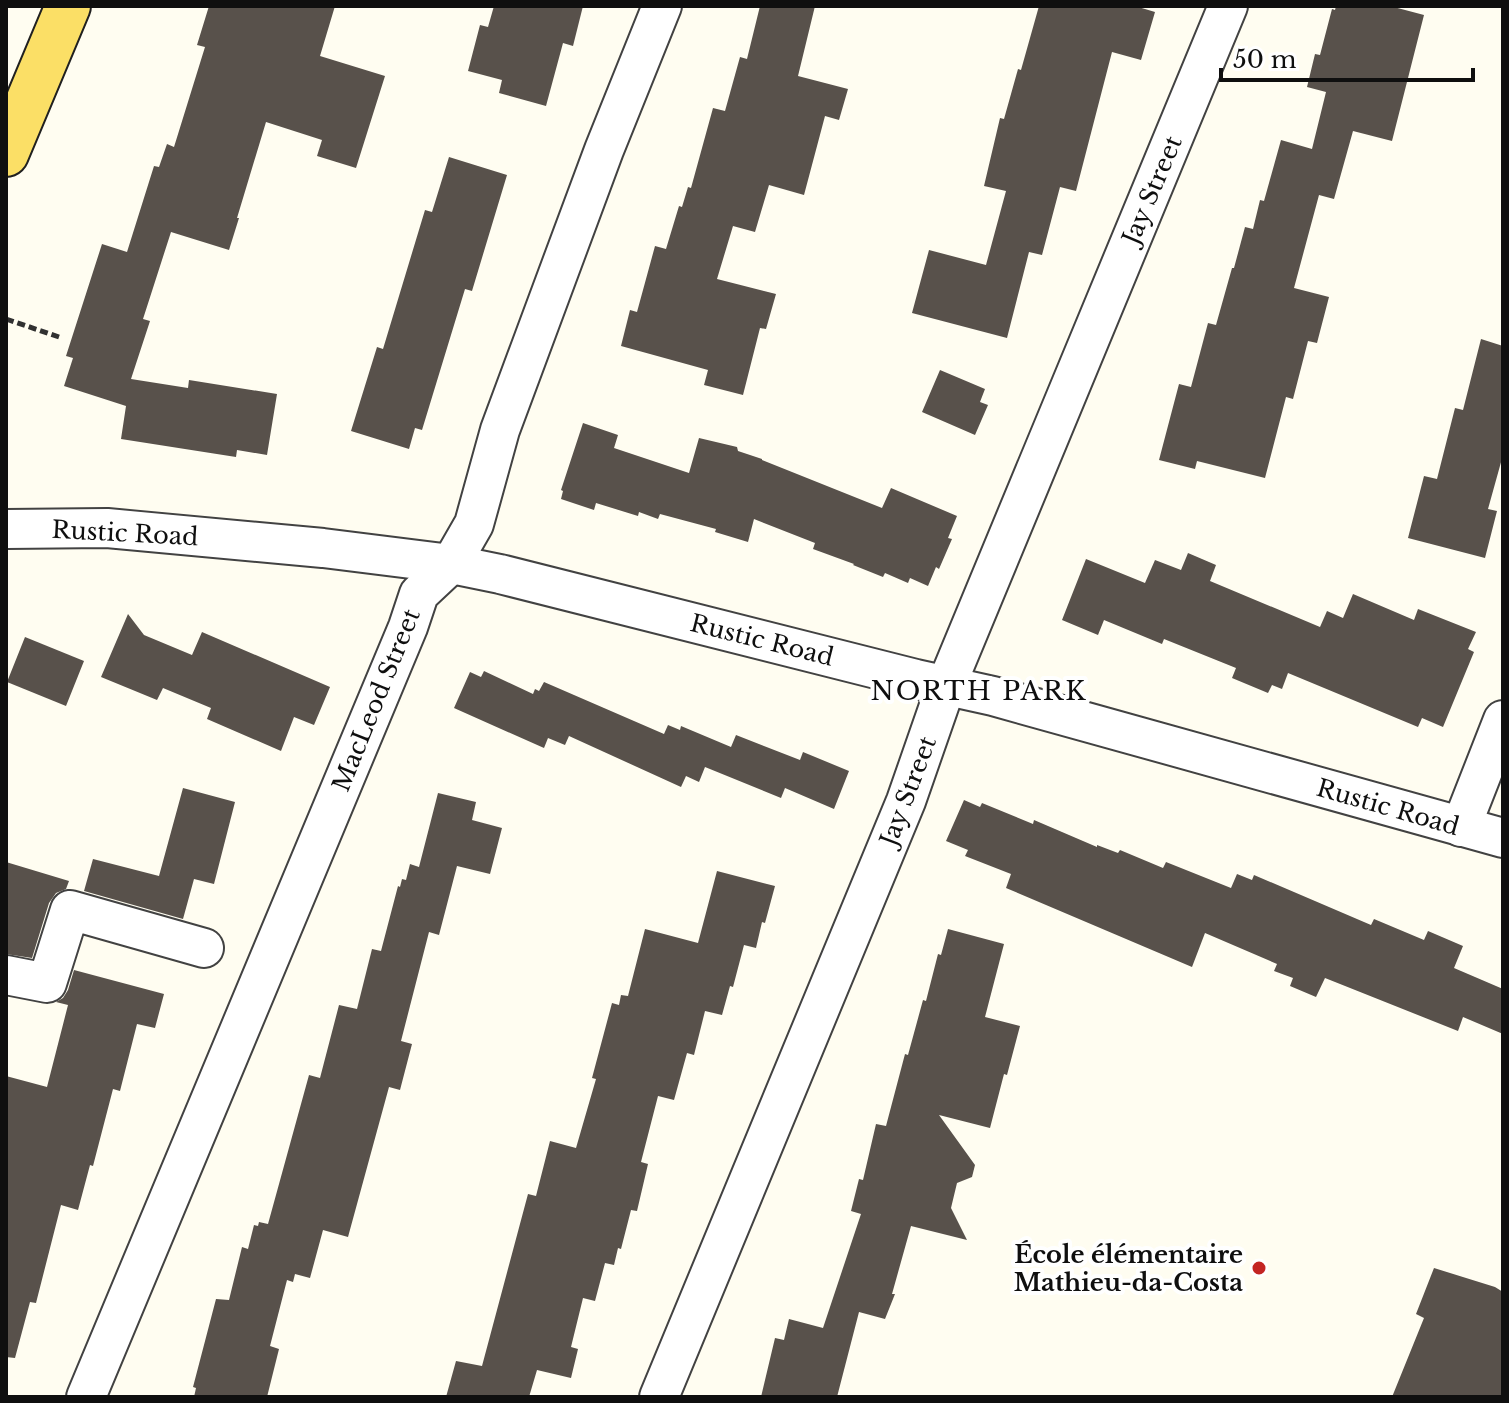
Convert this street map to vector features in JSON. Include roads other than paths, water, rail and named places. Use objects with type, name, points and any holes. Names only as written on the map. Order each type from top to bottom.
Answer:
[{"type":"main road","points":[[6,154],[68,6]]},
{"type":"street","name":"MacLeod Street","points":[[86,1397],[402,642],[419,594],[451,564],[474,524],[500,430],[604,150],[662,6]]},
{"type":"street","name":"Jay Street","points":[[659,1397],[906,801],[946,686],[1228,6]]},
{"type":"street","name":"Rustic Road","points":[[6,529],[107,528],[323,548],[451,564],[500,574],[993,696],[1503,838]]},
{"type":"street","points":[[1461,827],[1503,720]]},
{"type":"street","points":[[6,975],[47,983],[70,910],[204,948]]},
{"type":"place","name":"École élémentaire Mathieu-da-Costa","points":[[1259,1268]]},
{"type":"district","name":"NORTH PARK","points":[[979,691]]}]
